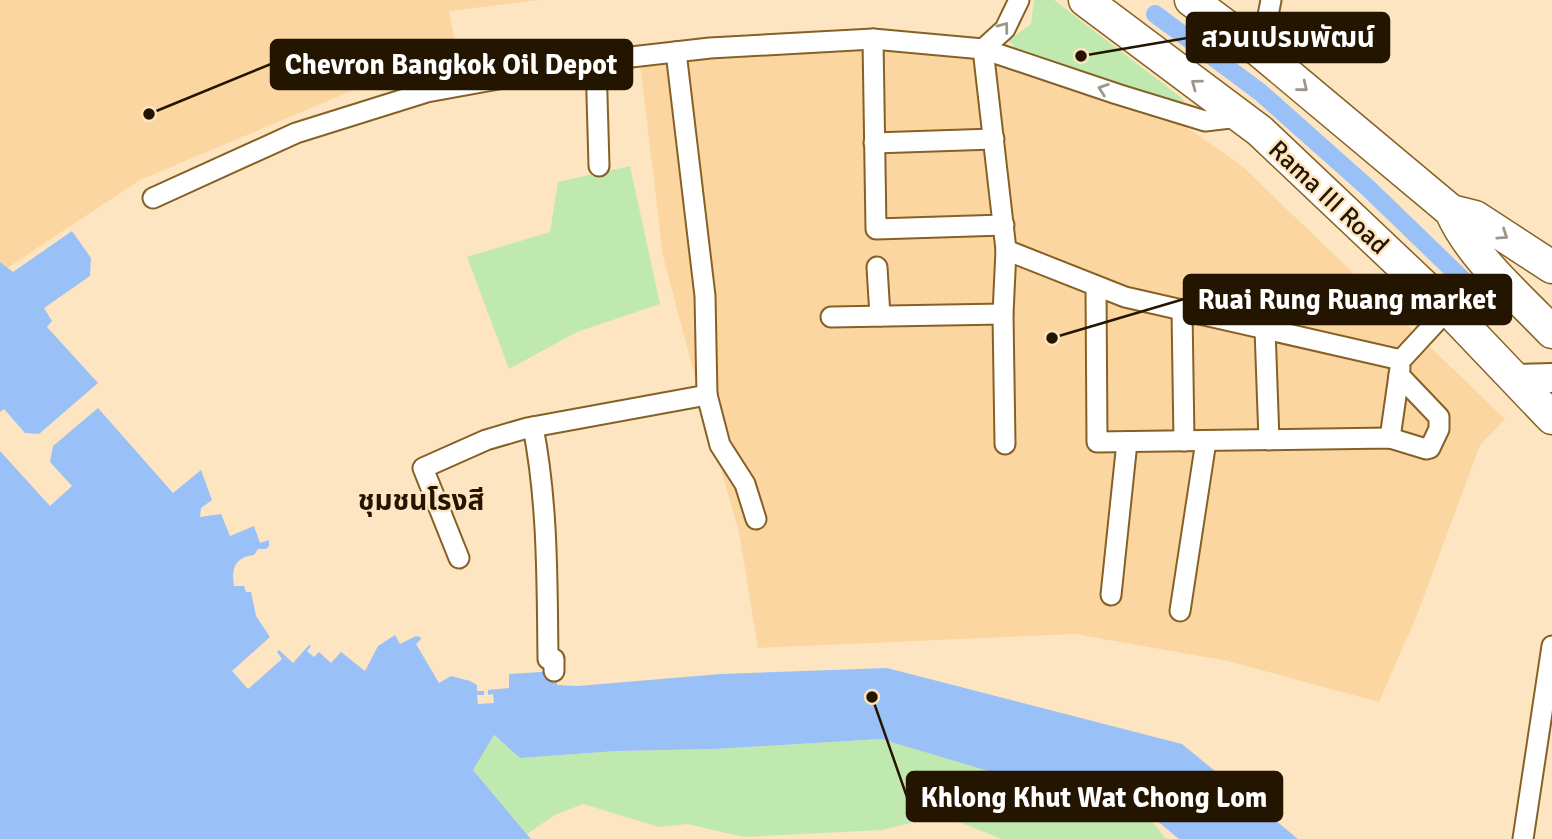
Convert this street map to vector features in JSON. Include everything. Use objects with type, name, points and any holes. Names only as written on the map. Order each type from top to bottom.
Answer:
[{"type":"main road","name":"Rama III Road","points":[[1085,0],[1260,131],[1448,309],[1552,418]]},
{"type":"main road","points":[[1191,0],[1261,52],[1451,211],[1460,230],[1476,251],[1552,332]]},
{"type":"main road","points":[[1451,211],[1475,217],[1552,267]]},
{"type":"main road","points":[[1516,379],[1552,378]]},
{"type":"street","points":[[983,49],[1005,29],[1019,0]]},
{"type":"street","points":[[1261,52],[1271,0]]},
{"type":"street","points":[[873,39],[876,229],[1004,225]]},
{"type":"street","points":[[153,198],[296,133],[415,96],[596,61],[676,52],[873,39],[983,49],[1205,121],[1240,117]]},
{"type":"street","points":[[983,49],[1006,250],[1003,314],[1005,444]]},
{"type":"street","points":[[676,52],[705,296],[707,395],[720,445],[744,484],[756,519]]},
{"type":"street","points":[[596,61],[599,166]]},
{"type":"street","points":[[874,143],[994,139]]},
{"type":"street","points":[[1006,250],[1125,297],[1265,329],[1400,367],[1439,417],[1439,429],[1430,448],[1426,449],[1390,438],[1097,442],[1096,286]]},
{"type":"street","points":[[877,267],[880,316]]},
{"type":"street","points":[[1390,438],[1400,367],[1448,309]]},
{"type":"street","points":[[1182,310],[1184,441]]},
{"type":"street","points":[[831,317],[1003,314]]},
{"type":"street","points":[[1265,329],[1269,440]]},
{"type":"street","points":[[459,558],[424,468],[486,440],[533,427],[707,395]]},
{"type":"street","points":[[533,427],[546,535],[548,659],[554,659],[554,671]]},
{"type":"street","points":[[1180,611],[1206,441]]},
{"type":"street","points":[[1111,595],[1127,442]]},
{"type":"street","points":[[1523,839],[1552,646]]},
{"type":"shaded area","points":[[0,0],[539,0],[449,11],[456,47],[140,180],[7,268],[0,262]]},
{"type":"shaded area","points":[[852,49],[956,53],[1185,126],[1241,165],[1505,419],[1480,445],[1417,615],[1379,702],[1228,661],[1075,634],[758,648],[739,532],[663,256],[640,64]]},
{"type":"green space","points":[[1034,0],[1054,0],[1184,102],[1181,104],[1017,49],[1008,41],[1031,24]]},
{"type":"green space","points":[[630,166],[660,304],[577,332],[509,369],[467,257],[550,232],[558,182]]},
{"type":"green space","points":[[493,735],[520,758],[881,739],[1048,789],[1147,815],[1166,839],[1002,839],[941,815],[883,830],[744,837],[687,824],[659,827],[583,804],[555,815],[527,834],[473,770]]},
{"type":"water","points":[[72,231],[91,258],[90,276],[44,308],[52,321],[47,327],[98,383],[39,434],[25,433],[4,409],[0,412],[0,262],[13,272]]},
{"type":"water","points":[[98,408],[173,493],[201,470],[212,500],[201,508],[200,517],[221,514],[230,536],[254,526],[260,543],[269,540],[266,549],[258,549],[254,555],[242,558],[233,574],[234,586],[244,586],[246,592],[251,592],[256,616],[270,637],[232,671],[248,689],[282,659],[277,652],[279,650],[293,663],[309,645],[311,646],[307,651],[314,657],[319,652],[331,663],[341,652],[365,671],[378,646],[395,635],[400,644],[416,636],[420,637],[416,644],[439,683],[451,676],[470,681],[477,685],[477,691],[484,691],[484,695],[477,695],[478,704],[494,703],[493,694],[488,695],[488,690],[509,688],[509,674],[557,671],[557,685],[578,686],[720,674],[887,668],[1182,744],[1298,839],[1179,839],[1150,815],[1048,789],[881,739],[520,758],[494,735],[473,770],[531,839],[0,839],[0,451],[50,506],[72,486],[50,462],[53,446]]},
{"type":"waterway","points":[[1155,14],[1260,92],[1368,188],[1485,301]]},
{"type":"place","name":"สวนเปรมพัฒน์","points":[[1081,56]]},
{"type":"place","name":"Chevron Bangkok Oil Depot","points":[[149,114]]},
{"type":"place","name":"Ruai Rung Ruang market","points":[[1052,338]]},
{"type":"place","name":"Khlong Khut Wat Chong Lom","points":[[872,697]]},
{"type":"district","name":"ชุมชนโรงสี","points":[[421,500]]}]
